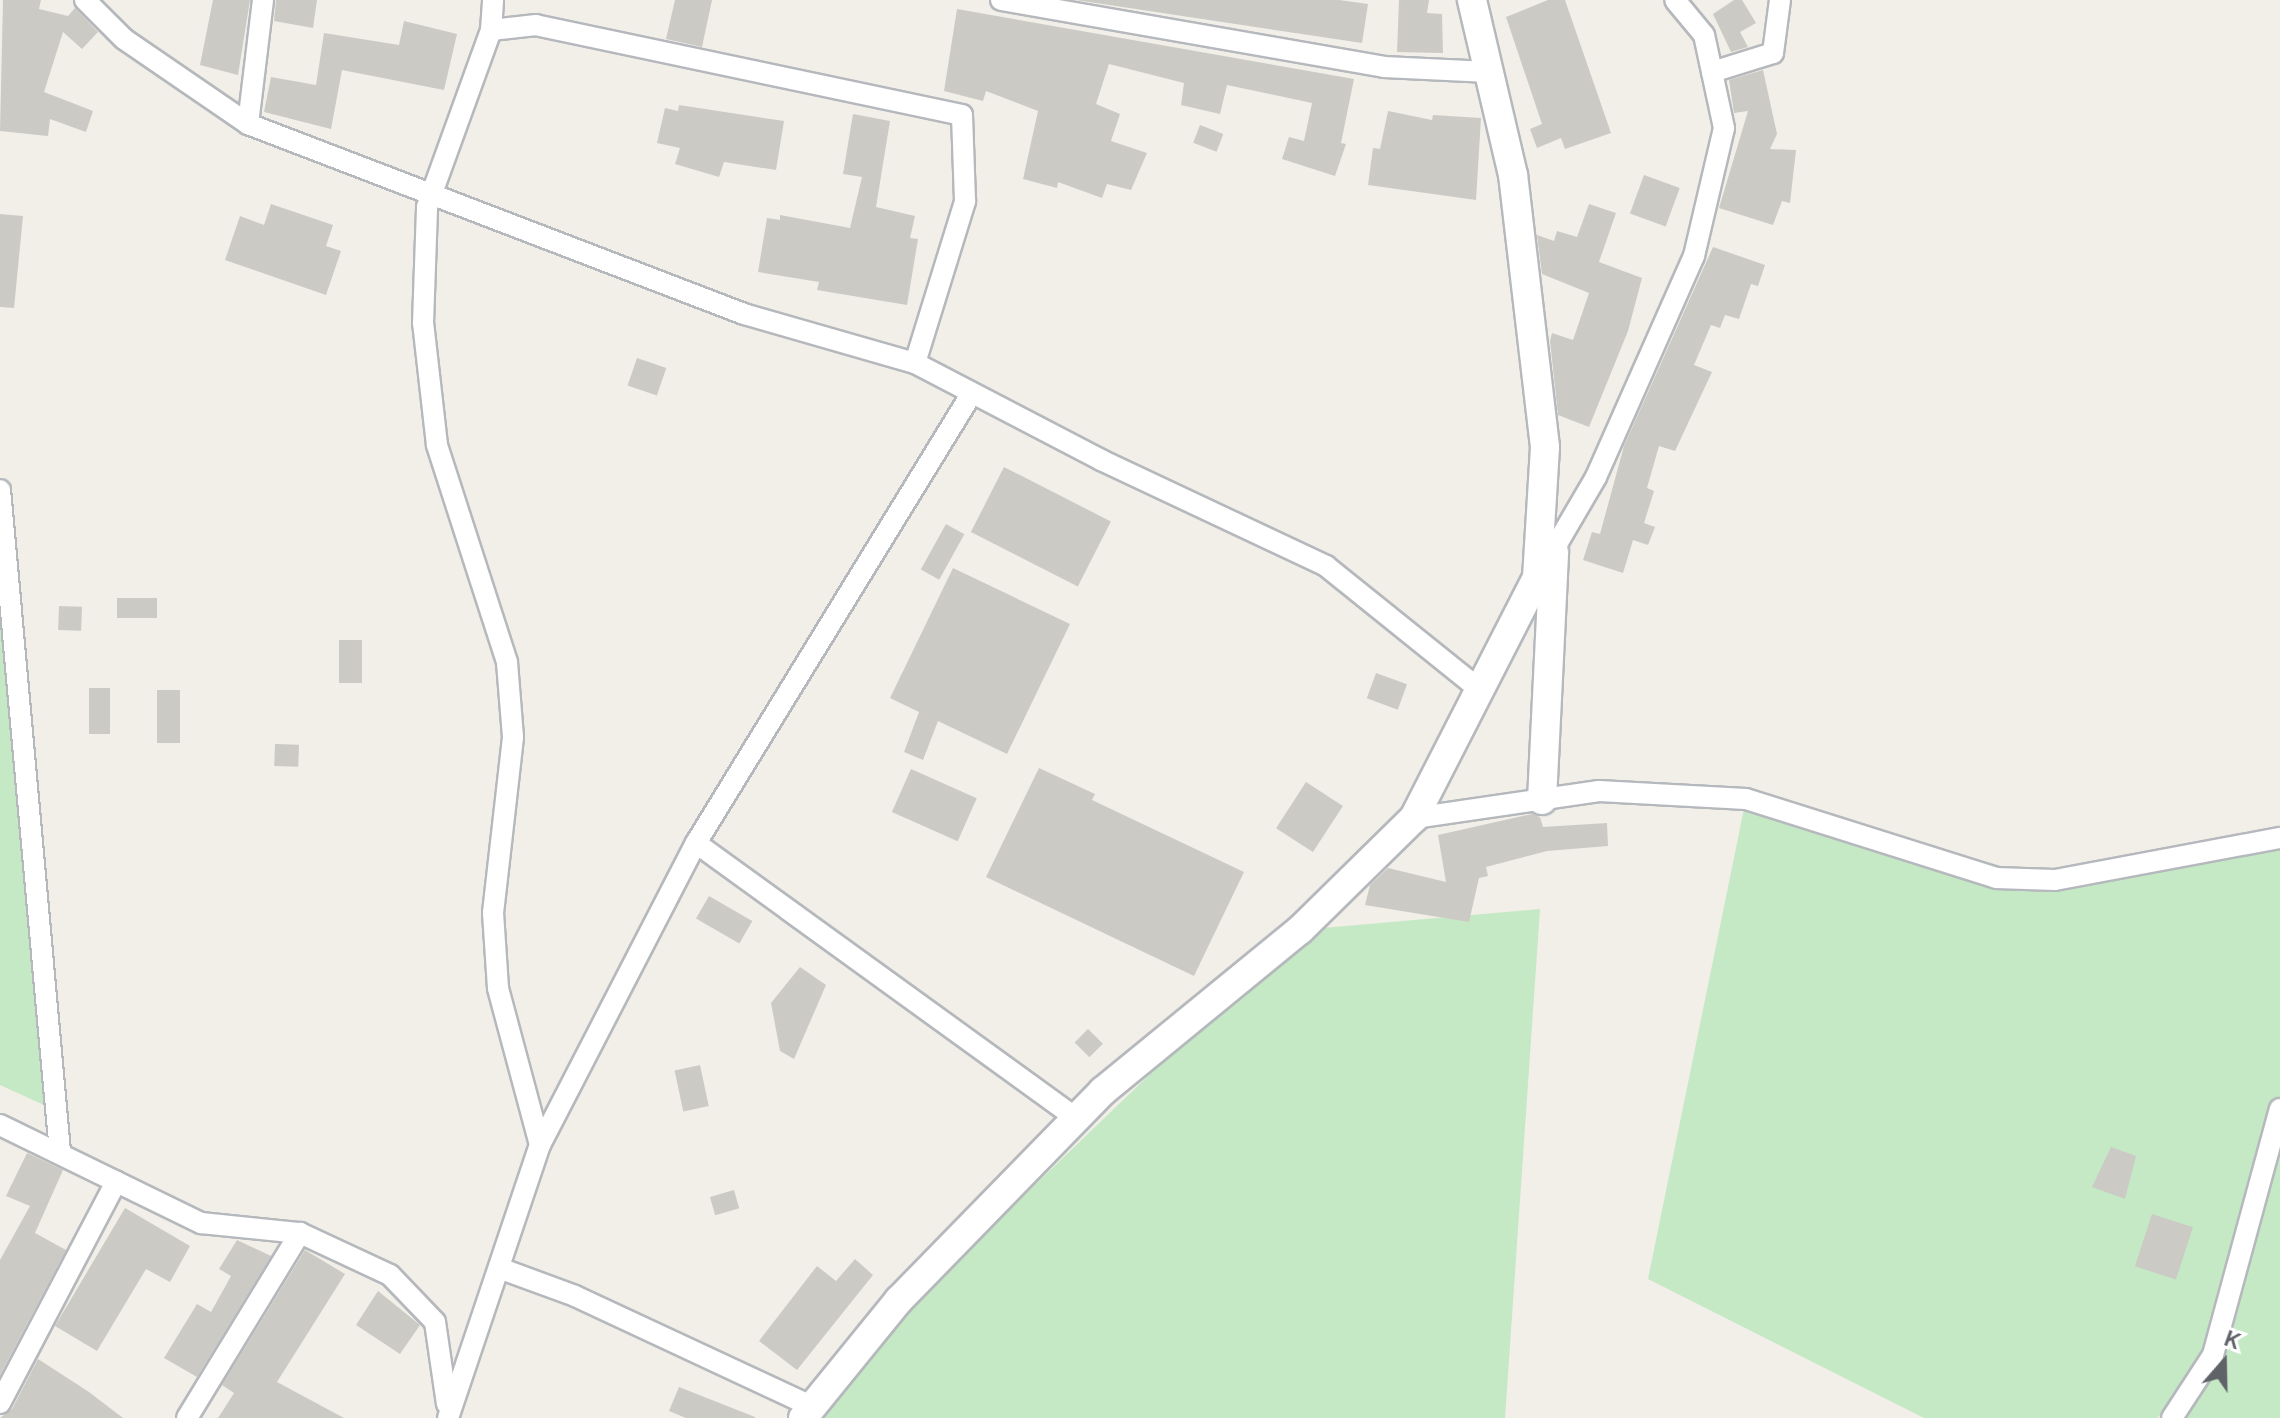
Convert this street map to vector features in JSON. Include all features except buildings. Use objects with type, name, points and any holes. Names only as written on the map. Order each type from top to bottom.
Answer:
[{"type":"street","points":[[85,0],[124,39],[248,124],[744,314],[915,363],[1326,566],[1480,690]]},
{"type":"street","points":[[248,124],[263,0]]},
{"type":"street","points":[[493,0],[491,30],[431,196],[423,323],[437,445],[507,662],[513,737],[493,913],[498,988],[540,1145]]},
{"type":"street","points":[[1001,0],[1384,67],[1489,72]]},
{"type":"street","points":[[1472,0],[1513,175],[1545,447],[1537,578]]},
{"type":"street","points":[[499,1268],[575,1296],[807,1412],[899,1300],[1103,1091],[1300,930],[1414,818],[1537,578],[1596,477],[1694,256],[1724,128],[1704,35],[1675,0]]},
{"type":"street","points":[[1712,72],[1773,53],[1780,0]]},
{"type":"street","points":[[491,30],[536,25],[962,115],[965,201],[915,363]]},
{"type":"street","points":[[448,1416],[540,1145],[696,843],[972,393]]},
{"type":"street","points":[[0,490],[60,1152]]},
{"type":"street","points":[[1542,800],[1555,548]]},
{"type":"street","points":[[1414,818],[1599,791],[1746,799],[1996,878],[2055,880],[2280,838]]},
{"type":"street","points":[[696,843],[1077,1119]]},
{"type":"street","points":[[2172,1418],[2213,1355],[2280,1109]]},
{"type":"street","points":[[0,1125],[201,1223],[300,1233],[390,1275],[435,1322],[448,1416]]},
{"type":"street","points":[[0,1403],[116,1182]]},
{"type":"street","points":[[187,1418],[300,1233]]},
{"type":"green space","points":[[0,566],[55,1110],[0,1085]]},
{"type":"green space","points":[[1746,799],[2055,880],[2280,836],[2280,1130],[2229,1306],[2280,1147],[2280,1418],[2172,1418],[2208,1361],[2157,1418],[1924,1418],[1648,1279]]},
{"type":"green space","points":[[1540,909],[1505,1418],[823,1418],[837,1375],[1300,930]]}]
